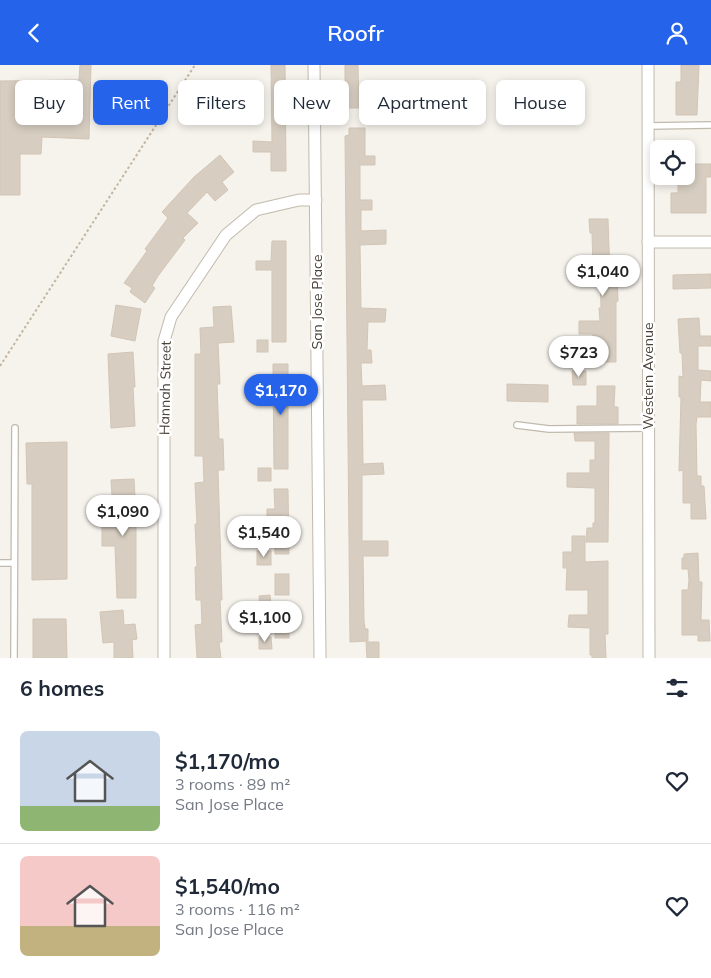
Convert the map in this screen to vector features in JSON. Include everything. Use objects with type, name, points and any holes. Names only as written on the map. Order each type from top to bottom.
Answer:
[{"type":"street","name":"San Jose Place","points":[[314,65],[320,658]]},
{"type":"street","name":"Western Avenue","points":[[648,65],[649,658]]},
{"type":"street","name":"Hannah Street","points":[[164,658],[164,341],[171,317],[226,235],[256,210],[299,200],[316,200]]},
{"type":"street","points":[[648,242],[711,242]]},
{"type":"lane","points":[[648,126],[711,125]]},
{"type":"lane","points":[[517,425],[548,429],[648,428]]},
{"type":"lane","points":[[14,658],[15,428]]},
{"type":"lane","points":[[0,563],[14,563]]},
{"type":"path","points":[[0,366],[195,65]]},
{"type":"building","points":[[80,65],[91,65],[89,139],[42,137],[41,154],[20,154],[20,195],[0,195],[0,81],[15,81],[15,125],[83,125],[83,80],[79,80]]},
{"type":"building","points":[[271,65],[285,65],[285,80],[274,80],[274,125],[286,125],[286,171],[271,171],[271,152],[253,152],[253,141],[272,142]]},
{"type":"building","points":[[345,65],[358,65],[359,108],[349,108],[349,80],[345,80]]},
{"type":"building","points":[[681,65],[699,65],[697,115],[676,115],[676,82],[681,82]]},
{"type":"building","points":[[349,128],[365,128],[365,156],[375,156],[375,165],[360,165],[360,200],[372,200],[372,210],[361,210],[361,231],[386,230],[386,244],[360,245],[361,308],[386,309],[385,322],[368,322],[367,350],[371,350],[372,363],[361,363],[362,386],[385,385],[386,400],[362,400],[363,464],[383,463],[384,474],[362,475],[362,541],[388,541],[388,556],[363,556],[364,621],[365,629],[368,629],[368,641],[350,642],[345,136],[349,135]]},
{"type":"building","points":[[220,155],[234,172],[222,182],[228,190],[215,201],[207,192],[187,213],[198,223],[183,238],[185,240],[158,276],[152,286],[155,288],[145,303],[130,292],[132,288],[124,283],[147,251],[145,249],[168,218],[162,212],[194,177]]},
{"type":"building","points":[[695,164],[711,164],[711,177],[706,177],[706,213],[671,213],[671,193],[678,193],[678,185],[695,185]]},
{"type":"building","points":[[589,219],[608,219],[610,275],[617,275],[616,362],[593,362],[593,334],[579,334],[579,321],[600,321],[600,268],[593,268],[592,233],[590,233]]},
{"type":"building","points":[[272,241],[286,241],[286,342],[272,342],[272,270],[256,270],[256,261],[271,261]]},
{"type":"building","points":[[711,274],[711,288],[673,289],[673,275]]},
{"type":"building","points":[[116,305],[141,309],[135,341],[111,336]]},
{"type":"building","points":[[231,306],[234,342],[218,343],[220,384],[217,384],[219,439],[223,439],[224,470],[218,470],[222,600],[220,600],[222,642],[219,642],[221,658],[197,658],[195,625],[202,624],[201,600],[196,600],[195,524],[197,524],[195,483],[204,482],[203,456],[195,456],[195,354],[201,354],[200,328],[214,327],[213,307]]},
{"type":"building","points":[[699,318],[700,336],[711,336],[711,346],[698,346],[698,370],[711,371],[711,381],[701,380],[700,402],[711,402],[711,417],[697,417],[696,424],[697,476],[701,476],[701,486],[704,486],[706,519],[691,519],[691,503],[683,503],[683,470],[679,471],[681,397],[679,397],[679,376],[683,377],[678,319]]},
{"type":"building","points":[[257,340],[268,340],[268,352],[257,352]]},
{"type":"building","points":[[133,352],[135,426],[111,428],[108,354]]},
{"type":"building","points":[[273,364],[288,364],[288,469],[274,469]]},
{"type":"building","points":[[572,371],[586,371],[586,385],[573,385]]},
{"type":"building","points":[[507,384],[548,385],[548,402],[507,401]]},
{"type":"building","points":[[597,386],[615,386],[614,407],[618,407],[618,424],[577,424],[577,406],[597,406]]},
{"type":"building","points":[[574,433],[609,433],[608,542],[586,542],[587,528],[593,528],[593,523],[595,523],[595,488],[567,487],[567,473],[590,473],[590,460],[595,460],[595,441],[575,441]]},
{"type":"building","points":[[67,442],[67,579],[32,580],[32,484],[27,484],[26,443]]},
{"type":"building","points":[[258,468],[271,468],[271,481],[258,481]]},
{"type":"building","points":[[134,479],[136,598],[117,598],[115,546],[102,546],[102,526],[114,526],[111,480]]},
{"type":"building","points":[[274,489],[288,489],[289,554],[275,554],[274,521],[267,521],[267,509],[275,509]]},
{"type":"building","points":[[572,536],[585,536],[585,562],[608,561],[608,634],[605,634],[606,658],[592,658],[592,655],[590,655],[590,628],[568,627],[569,615],[588,615],[588,590],[566,590],[567,568],[563,568],[563,552],[572,552]]},
{"type":"building","points":[[257,551],[271,551],[271,565],[257,565]]},
{"type":"building","points":[[698,553],[699,582],[702,582],[701,620],[709,620],[710,641],[698,641],[698,635],[682,635],[682,590],[688,590],[689,580],[688,569],[682,569],[682,558],[684,558],[684,554]]},
{"type":"building","points":[[275,574],[289,574],[289,595],[275,595]]},
{"type":"building","points":[[270,595],[271,605],[260,606],[259,596]]},
{"type":"building","points":[[123,610],[124,625],[135,624],[137,639],[132,640],[133,658],[114,658],[114,642],[103,643],[100,612]]},
{"type":"building","points":[[275,616],[289,616],[289,638],[275,638]]},
{"type":"building","points":[[33,619],[66,619],[67,658],[33,658]]},
{"type":"building","points":[[259,637],[271,637],[272,649],[259,649]]},
{"type":"building","points":[[366,642],[379,642],[379,658],[367,658]]}]
